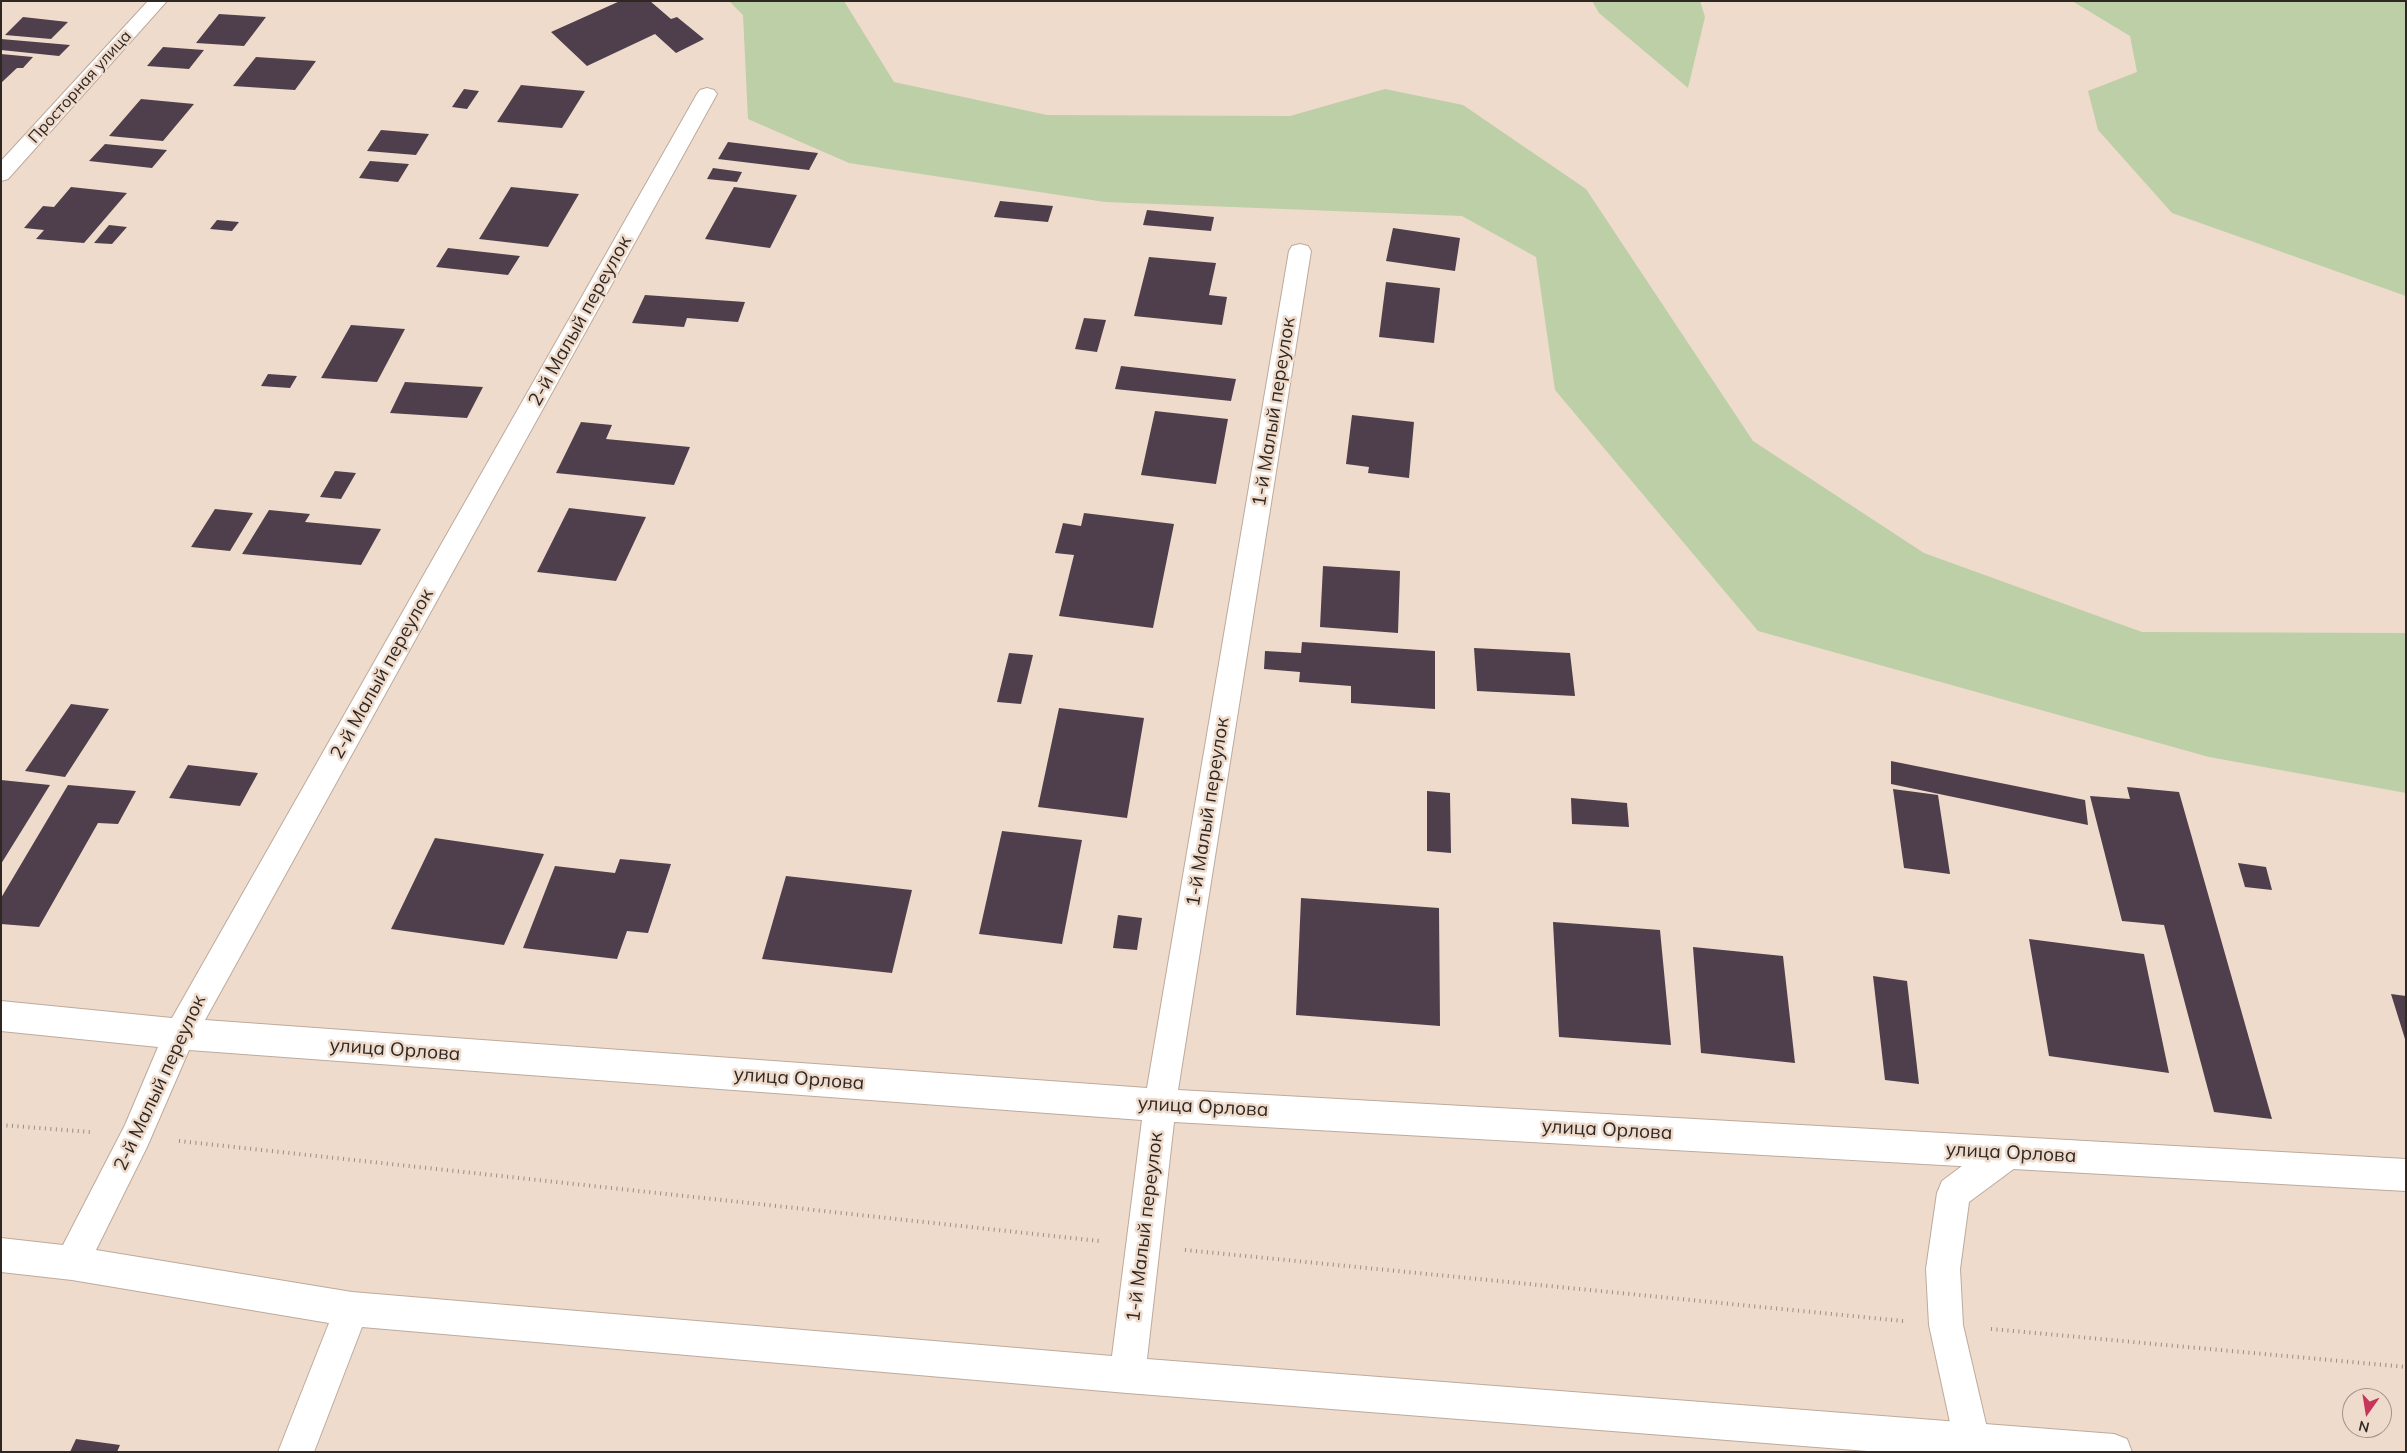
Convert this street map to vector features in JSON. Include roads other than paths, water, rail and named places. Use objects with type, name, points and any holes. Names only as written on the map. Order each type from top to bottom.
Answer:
[{"type":"street","name":"Просторная улица","points":[[1,174],[158,1]]},
{"type":"street","name":"2-й Малый переулок","points":[[72,1263],[136,1136],[180,1034],[708,94]]},
{"type":"street","name":"1-й Малый переулок","points":[[1127,1375],[1160,1105],[1300,251]]},
{"type":"street","name":"улица Орлова","points":[[1,1016],[180,1034],[1160,1105],[2406,1175]]},
{"type":"street","points":[[1972,1441],[1946,1325],[1943,1269],[1954,1192],[2007,1153]]},
{"type":"street","points":[[1,1255],[72,1263],[352,1309],[1127,1375],[2114,1452]]},
{"type":"street","points":[[296,1452],[352,1309]]}]
